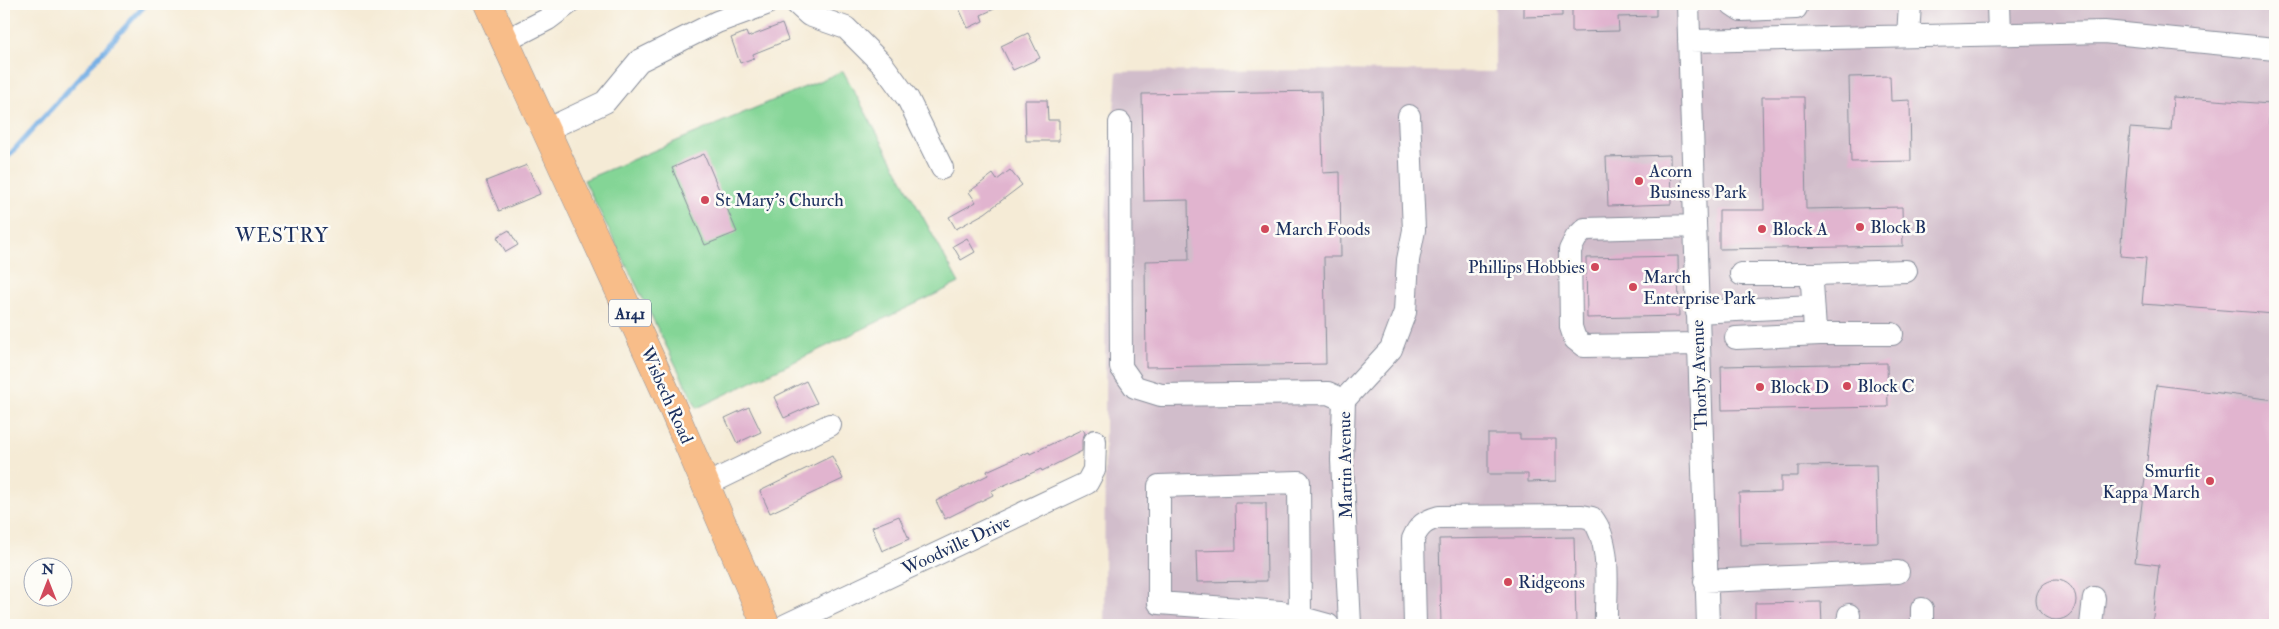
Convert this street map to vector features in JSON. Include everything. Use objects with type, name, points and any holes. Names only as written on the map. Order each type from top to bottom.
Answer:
[{"type":"highway","name":"Wisbech Road","points":[[488,4],[664,388],[766,625]]},
{"type":"street","points":[[505,41],[548,19],[568,4]]},
{"type":"street","points":[[546,130],[605,102],[639,61],[717,22],[766,4]]},
{"type":"street","points":[[797,4],[809,14],[846,28],[883,65],[908,99],[942,168]]},
{"type":"street","name":"Thorby Avenue","points":[[1688,4],[1708,625]]},
{"type":"street","points":[[1732,4],[1741,10],[1796,8]]},
{"type":"street","points":[[1908,36],[1910,4]]},
{"type":"street","points":[[1998,4],[1999,34]]},
{"type":"street","points":[[1760,40],[1761,10]]},
{"type":"street","points":[[1689,41],[2104,32],[2275,49]]},
{"type":"street","name":"Martin Avenue","points":[[1350,625],[1342,460],[1344,400],[1391,349],[1385,338],[1405,312],[1408,260],[1414,230],[1409,116]]},
{"type":"street","points":[[1120,123],[1122,367],[1135,387],[1162,395],[1328,393],[1344,400]]},
{"type":"street","points":[[1695,226],[1585,229],[1576,238],[1570,250],[1571,327],[1576,339],[1584,346],[1698,344]]},
{"type":"street","points":[[1741,274],[1906,271]]},
{"type":"street","points":[[1815,274],[1812,284],[1813,306],[1816,330],[1820,334]]},
{"type":"street","points":[[1697,312],[1813,306]]},
{"type":"street","points":[[1736,338],[1820,334],[1892,334]]},
{"type":"street","points":[[706,485],[830,425]]},
{"type":"street","name":"Woodville Drive","points":[[786,625],[1087,483],[1094,470],[1095,441]]},
{"type":"street","points":[[1300,617],[1299,482],[1159,486],[1159,603],[1280,612],[1328,625]]},
{"type":"street","points":[[1415,625],[1413,540],[1418,527],[1428,520],[1440,517],[1582,516],[1592,518],[1600,528],[1605,543],[1606,625]]},
{"type":"street","points":[[1706,581],[1898,572]]},
{"type":"street","points":[[2091,625],[2094,598]]},
{"type":"shaded area","points":[[1495,4],[2275,4],[2275,625],[1104,625],[1106,213],[1117,72],[1314,70],[1495,72]]},
{"type":"green space","points":[[843,71],[959,283],[697,408],[584,180]]},
{"type":"building","points":[[957,4],[1005,4],[981,15],[983,21],[968,28]]},
{"type":"building","points":[[1524,4],[1562,4],[1562,16],[1524,17]]},
{"type":"building","points":[[1572,4],[1656,4],[1656,16],[1618,17],[1619,31],[1572,32]]},
{"type":"building","points":[[782,24],[788,40],[753,54],[754,58],[740,63],[731,38],[746,32],[748,37]]},
{"type":"building","points":[[1028,33],[1040,58],[1013,70],[1001,46]]},
{"type":"building","points":[[1890,76],[1891,101],[1910,100],[1911,161],[1851,162],[1849,77]]},
{"type":"building","name":"March Foods","points":[[1321,91],[1323,173],[1340,172],[1341,257],[1324,257],[1326,364],[1146,367],[1145,261],[1189,260],[1188,200],[1144,201],[1142,94]]},
{"type":"building","points":[[1762,97],[1804,97],[1806,209],[1902,207],[1903,246],[1719,249],[1719,210],[1764,210]]},
{"type":"building","points":[[2173,97],[2270,104],[2269,124],[2275,125],[2275,314],[2142,304],[2146,258],[2120,256],[2130,128],[2171,131]]},
{"type":"building","points":[[1025,100],[1047,100],[1048,120],[1059,120],[1059,141],[1026,141]]},
{"type":"building","name":"St Mary's Church","points":[[704,154],[737,232],[705,245],[672,168]]},
{"type":"building","name":"Acorn Business Park","points":[[1670,155],[1671,204],[1608,206],[1606,157]]},
{"type":"building","points":[[527,165],[540,194],[499,211],[486,181]]},
{"type":"building","points":[[1010,170],[1022,185],[985,213],[956,229],[949,217],[976,202],[969,192],[993,174],[997,180]]},
{"type":"building","points":[[509,230],[518,245],[506,252],[497,237]]},
{"type":"building","points":[[967,238],[975,252],[961,260],[953,246]]},
{"type":"building","name":"March Enterprise Park","points":[[1678,256],[1679,316],[1587,318],[1586,258]]},
{"type":"building","points":[[1887,363],[1888,407],[1722,410],[1721,366]]},
{"type":"building","points":[[806,381],[817,403],[784,418],[774,397]]},
{"type":"building","name":"Smurfit Kappa March","points":[[2156,385],[2275,400],[2275,625],[2152,625],[2159,565],[2135,562]]},
{"type":"building","points":[[749,407],[761,432],[737,443],[725,418]]},
{"type":"building","points":[[1083,429],[1085,433],[1082,440],[1082,451],[1042,471],[1041,469],[991,491],[993,495],[945,519],[936,501],[988,475],[987,471],[1029,452],[1030,454]]},
{"type":"building","points":[[1488,434],[1520,434],[1520,439],[1556,439],[1556,481],[1528,482],[1528,474],[1488,474]]},
{"type":"building","points":[[832,456],[843,479],[770,513],[760,491]]},
{"type":"building","points":[[1876,465],[1878,542],[1740,545],[1739,493],[1781,492],[1781,476],[1798,476],[1798,466]]},
{"type":"building","points":[[1235,503],[1266,503],[1267,581],[1197,582],[1196,551],[1236,550]]},
{"type":"building","points":[[899,516],[909,539],[882,551],[872,527]]},
{"type":"building","name":"Ridgeons","points":[[1574,537],[1576,625],[1441,625],[1439,539]]},
{"type":"building","points":[[2060,580],[2067,583],[2073,589],[2076,600],[2075,608],[2067,617],[2060,620],[2052,620],[2045,617],[2037,608],[2036,596],[2039,589],[2048,581]]},
{"type":"building","points":[[1821,602],[1822,625],[1755,625],[1755,603]]},
{"type":"waterway","points":[[4,161],[146,4]]},
{"type":"place","name":"Acorn Business Park","points":[[1639,181]]},
{"type":"place","name":"St Mary's Church","points":[[705,200]]},
{"type":"place","name":"Block B","points":[[1860,227]]},
{"type":"place","name":"March Foods","points":[[1265,229]]},
{"type":"place","name":"Block A","points":[[1762,229]]},
{"type":"place","name":"Phillips Hobbies","points":[[1595,267]]},
{"type":"place","name":"March Enterprise Park","points":[[1633,287]]},
{"type":"place","name":"Block C","points":[[1847,386]]},
{"type":"place","name":"Block D","points":[[1760,387]]},
{"type":"place","name":"Smurfit Kappa March","points":[[2210,481]]},
{"type":"place","name":"Ridgeons","points":[[1508,582]]},
{"type":"district","name":"WESTRY","points":[[282,235]]}]
